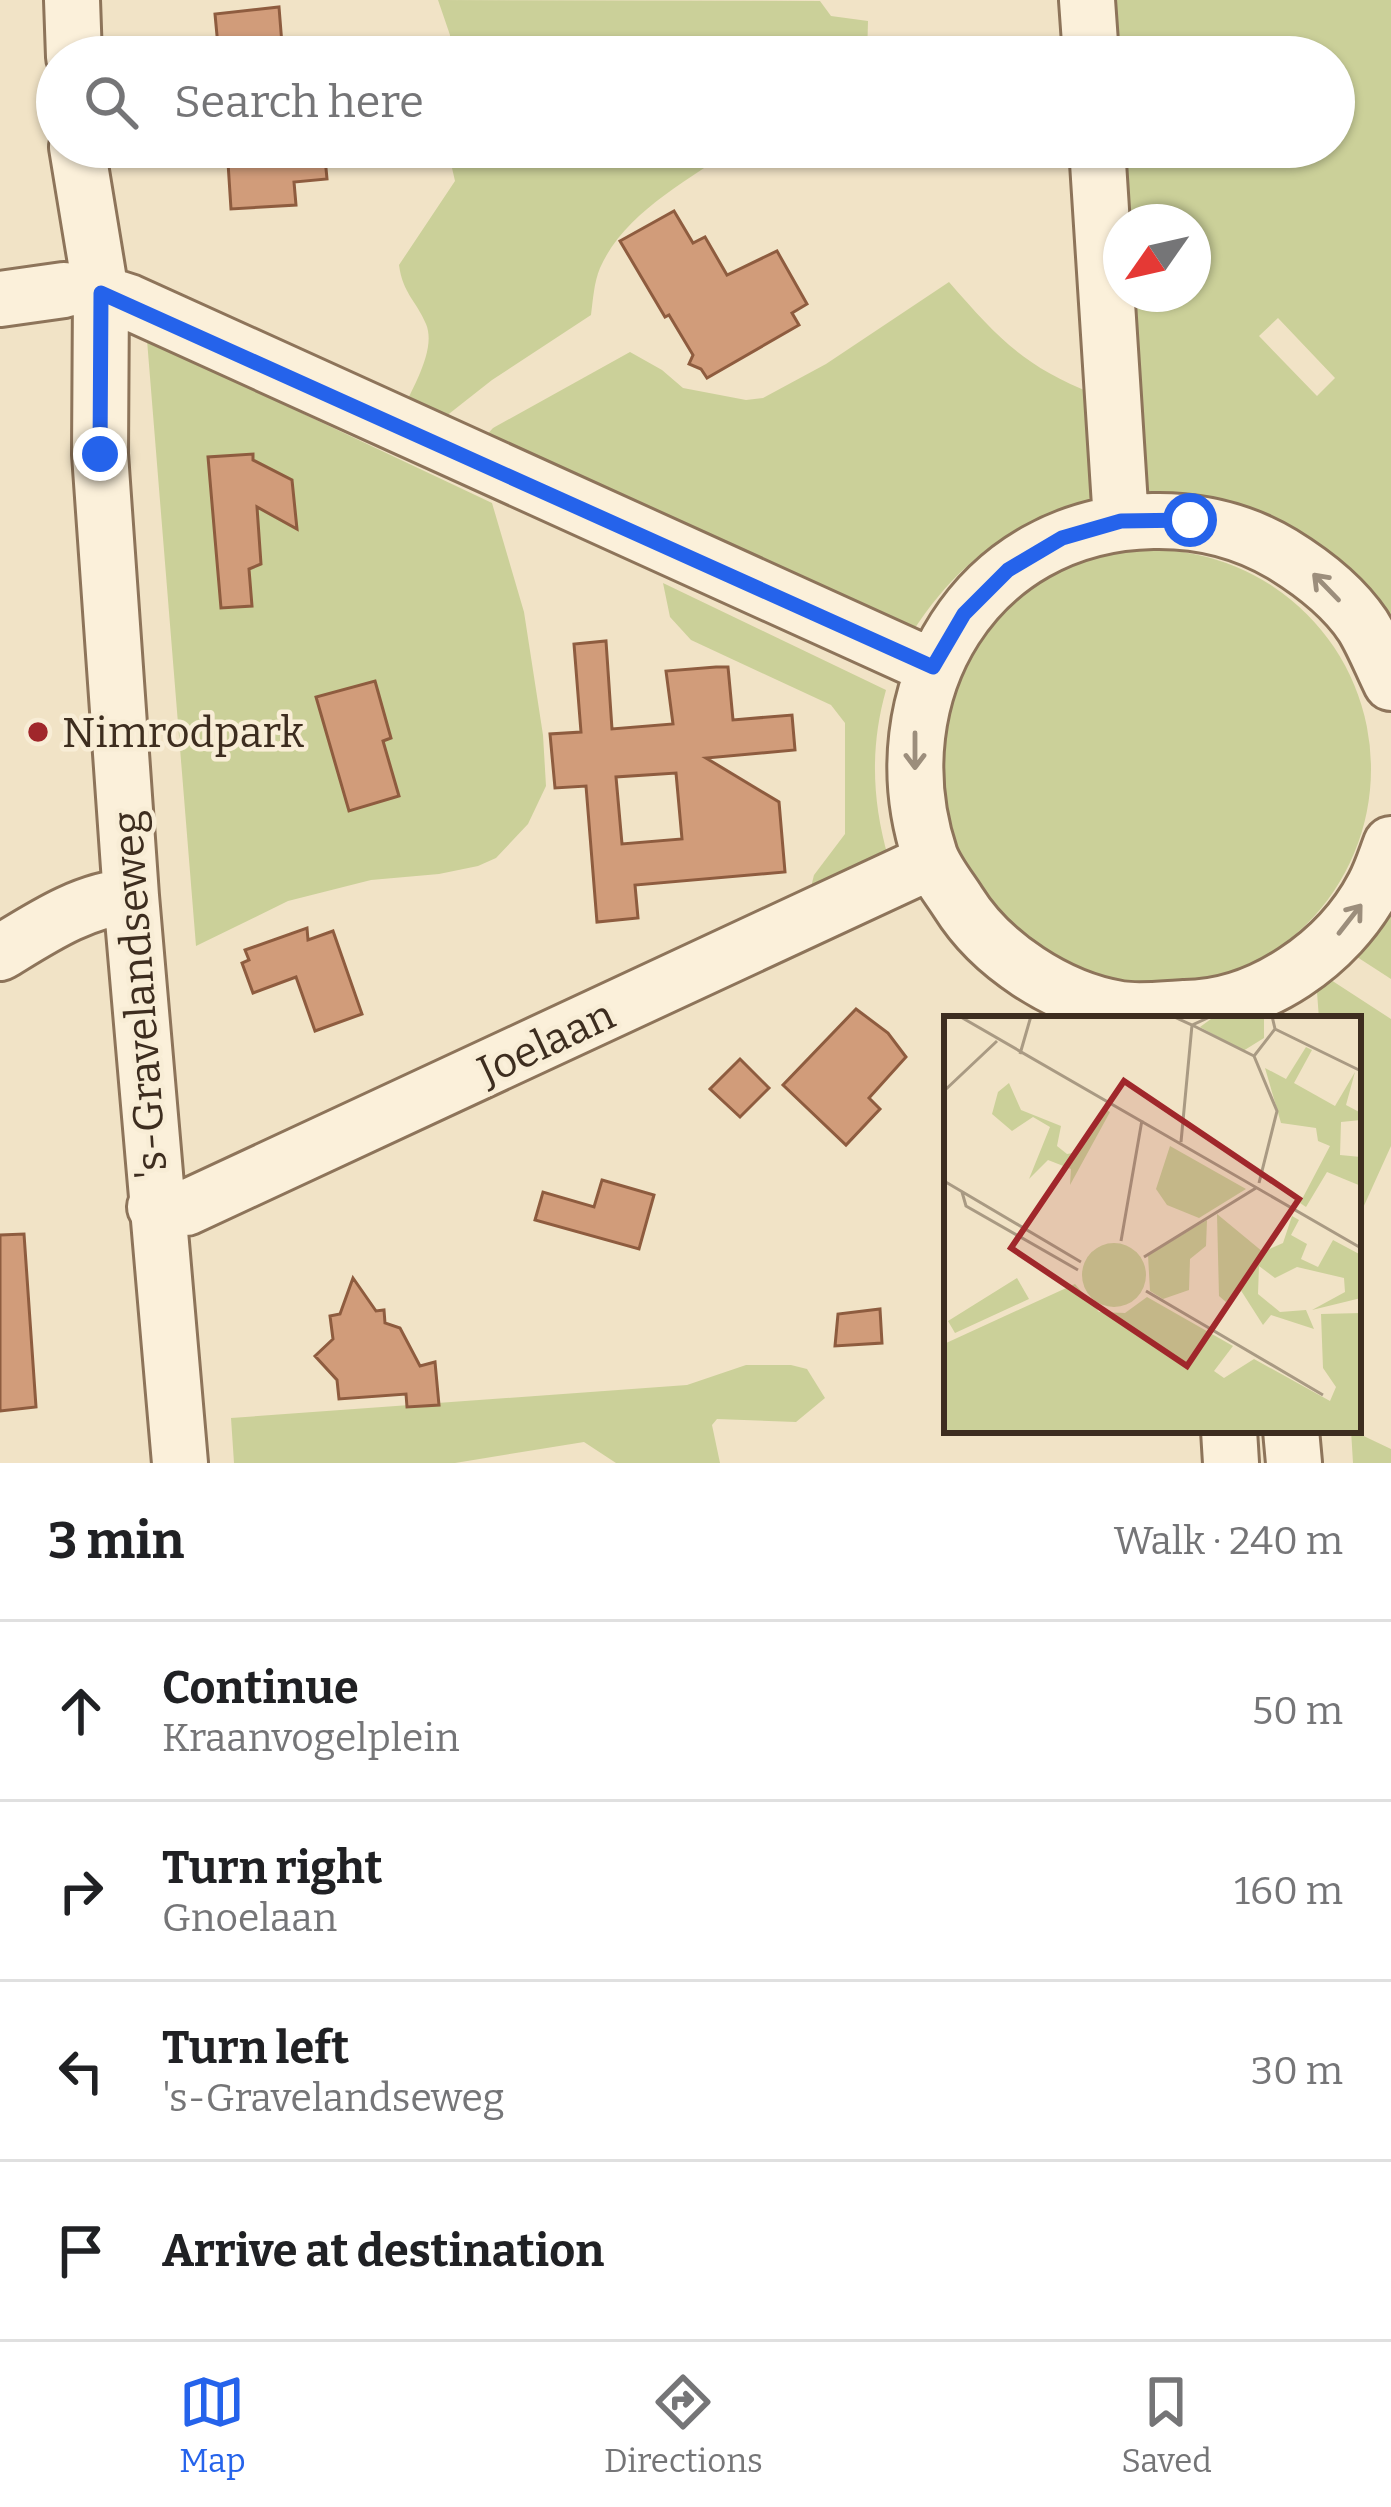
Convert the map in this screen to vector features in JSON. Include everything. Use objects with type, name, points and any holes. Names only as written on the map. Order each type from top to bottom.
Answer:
[{"type":"street","points":[[72,0],[73,36]]},
{"type":"street","points":[[1087,0],[1090,36]]},
{"type":"street","name":"'s-Gravelandseweg","points":[[78,168],[82,291],[100,454],[155,1207],[180,1463]]},
{"type":"street","points":[[1098,168],[1121,521]]},
{"type":"street","points":[[0,298],[82,291],[933,667]]},
{"type":"street","points":[[1391,683],[1362,625],[1315,574],[1256,538],[1190,520],[1121,521],[1062,538],[1008,570],[964,614],[933,667],[915,730],[915,796],[932,860],[976,931],[1042,982],[1120,1009],[1203,1014],[1260,1005],[1332,941],[1374,887],[1391,844]]},
{"type":"street","name":"Joelaan","points":[[155,1207],[185,1208],[932,860]]},
{"type":"street","points":[[0,953],[56,919],[105,898],[131,896]]},
{"type":"street","points":[[1229,1433],[1231,1463]]},
{"type":"street","points":[[1292,1433],[1294,1463]]},
{"type":"green space","points":[[438,0],[820,1],[831,16],[868,21],[868,36],[450,35]]},
{"type":"green space","points":[[1112,0],[1391,0],[1391,632],[1200,498],[1146,493],[1133,312],[1211,312],[1211,204],[1126,204],[1123,168],[1355,168],[1355,36],[1115,36]],"holes":[[[1278,318],[1335,378],[1317,396],[1259,336]]]},
{"type":"green space","points":[[452,168],[704,168],[641,214],[611,248],[600,268],[591,315],[492,380],[431,428],[401,414],[421,370],[428,334],[399,265],[455,181]]},
{"type":"green space","points":[[949,282],[1013,348],[1048,373],[1094,394],[1102,497],[1038,519],[984,552],[939,596],[901,651],[474,449],[493,428],[630,352],[683,388],[746,400],[763,398],[826,364]]},
{"type":"green space","points":[[147,340],[492,503],[524,612],[546,786],[528,824],[496,858],[478,866],[371,880],[288,901],[196,946]]},
{"type":"green space","points":[[1152,550],[1195,555],[1236,567],[1273,587],[1307,614],[1334,648],[1354,685],[1366,726],[1371,769],[1366,812],[1354,853],[1334,890],[1307,924],[1273,951],[1236,971],[1195,983],[1152,988],[1109,983],[1068,971],[1031,951],[997,924],[970,890],[950,853],[938,812],[933,769],[938,726],[950,685],[970,648],[997,614],[1031,587],[1068,567],[1109,555]]},
{"type":"green space","points":[[663,583],[886,690],[875,774],[888,857],[809,895],[814,875],[845,834],[845,723],[831,705],[691,640],[670,617]]},
{"type":"green space","points":[[1391,907],[1391,979],[1354,955]]},
{"type":"green space","points":[[1331,980],[1391,1019],[1391,1146],[1361,1212],[1361,1016],[1319,1016],[1317,992]]},
{"type":"green space","points":[[746,1365],[807,1369],[825,1398],[796,1422],[717,1419],[712,1425],[720,1463],[616,1463],[584,1442],[455,1463],[234,1463],[231,1418],[687,1385]]},
{"type":"green space","points":[[1351,1433],[1391,1449],[1391,1463],[1353,1463]]},
{"type":"building","points":[[279,7],[281,36],[217,36],[215,14]]},
{"type":"building","points":[[228,168],[326,168],[327,179],[294,182],[296,205],[231,209]]},
{"type":"building","points":[[674,211],[693,243],[705,237],[727,275],[777,251],[807,304],[792,313],[799,325],[707,378],[689,364],[693,355],[620,241]]},
{"type":"building","points":[[253,454],[253,460],[292,480],[297,529],[257,507],[261,564],[249,569],[252,606],[221,608],[208,457]]},
{"type":"building","points":[[606,641],[612,729],[673,724],[666,671],[716,667],[728,667],[733,720],[792,715],[795,750],[706,758],[779,802],[785,872],[635,885],[638,918],[597,922],[586,786],[555,788],[550,734],[581,732],[574,644]],"holes":[[[676,773],[682,839],[622,844],[616,777]]]},
{"type":"building","points":[[375,681],[391,738],[383,741],[399,796],[349,811],[316,697]]},
{"type":"building","points":[[307,928],[308,940],[333,931],[362,1014],[315,1031],[296,977],[253,993],[242,963],[249,960],[245,950]]},
{"type":"building","points":[[856,1009],[888,1033],[906,1057],[869,1098],[880,1109],[846,1145],[783,1085]]},
{"type":"building","points":[[740,1059],[769,1088],[740,1117],[710,1089]]},
{"type":"building","points":[[602,1180],[654,1195],[639,1249],[535,1220],[543,1192],[594,1207]]},
{"type":"building","points":[[24,1234],[36,1407],[0,1411],[0,1235]]},
{"type":"building","points":[[353,1278],[376,1311],[384,1310],[385,1323],[400,1328],[420,1366],[435,1362],[439,1405],[407,1407],[406,1394],[339,1399],[337,1380],[315,1356],[333,1339],[330,1316],[340,1314]]},
{"type":"building","points":[[880,1309],[882,1343],[835,1346],[838,1314]]},
{"type":"place","name":"Nimrodpark","points":[[38,732]]},
{"type":"route","points":[[100,454],[101,293],[933,667],[964,614],[1008,570],[1062,538],[1121,521],[1190,520]]}]
